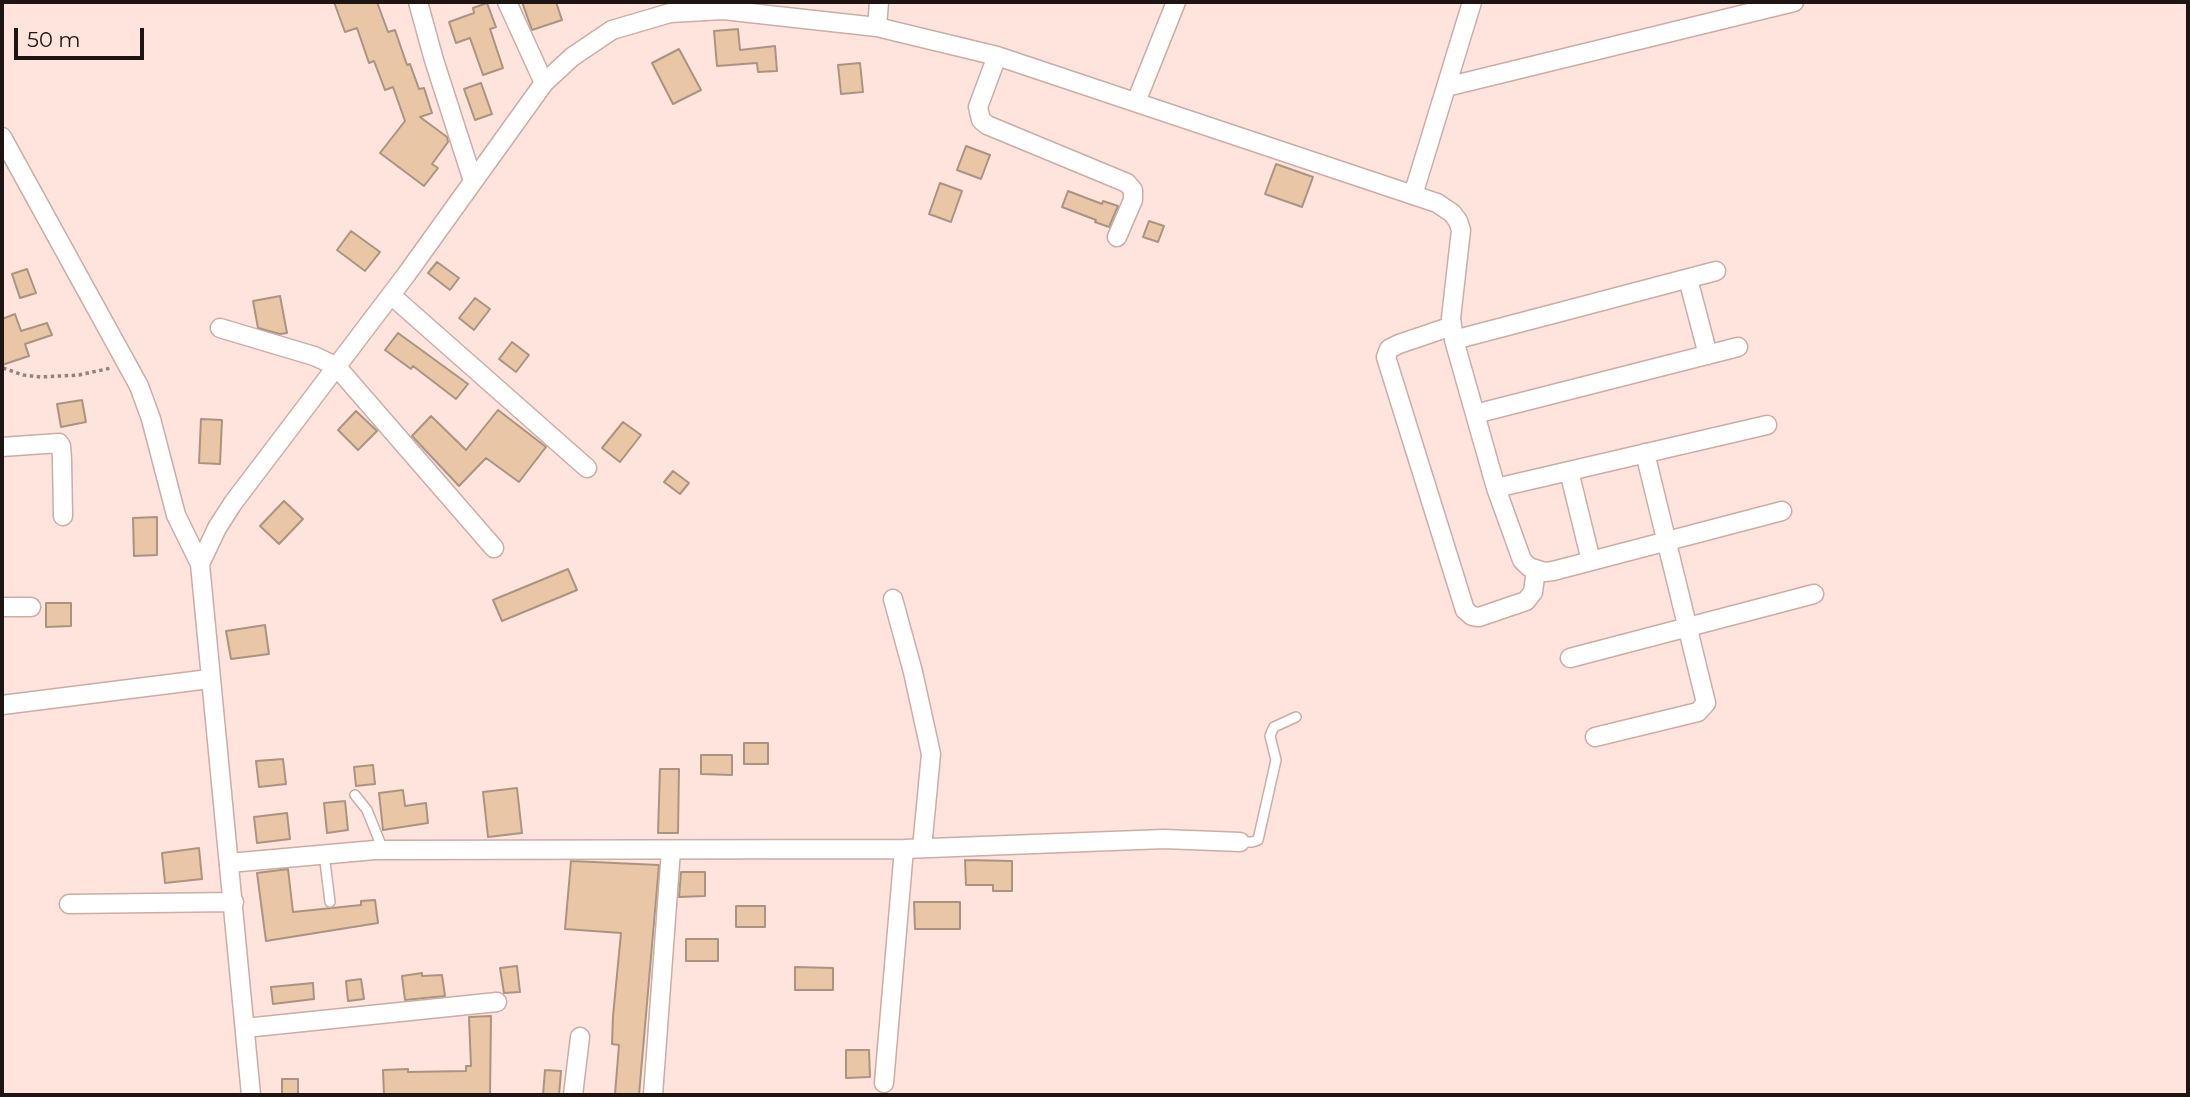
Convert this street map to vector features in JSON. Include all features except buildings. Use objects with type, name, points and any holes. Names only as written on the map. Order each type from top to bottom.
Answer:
[{"type":"street","points":[[418,2],[473,181]]},
{"type":"street","points":[[507,2],[544,83]]},
{"type":"street","points":[[877,27],[879,2]]},
{"type":"street","points":[[1136,102],[1176,2]]},
{"type":"street","points":[[1413,195],[1472,2]]},
{"type":"street","points":[[1446,88],[1794,2]]},
{"type":"street","points":[[200,564],[217,528],[233,503],[391,295],[544,83],[572,57],[612,30],[670,13],[723,10],[877,27],[997,56],[1437,203],[1458,221],[1461,239],[1451,318],[1453,333],[1496,488],[1522,560],[1536,570],[1553,571],[1782,511]]},
{"type":"street","points":[[997,56],[978,107],[981,120],[987,125],[1127,183],[1133,190],[1133,201],[1116,237]]},
{"type":"street","points":[[2,137],[128,363],[146,403],[176,515],[200,564],[251,1095]]},
{"type":"street","points":[[1536,570],[1533,592],[1526,601],[1479,617],[1472,616],[1465,610],[1387,357],[1389,349],[1399,344],[1716,271]]},
{"type":"street","points":[[1688,278],[1709,355]]},
{"type":"street","points":[[391,295],[587,468]]},
{"type":"street","points":[[220,328],[314,356],[336,366],[494,548]]},
{"type":"street","points":[[1475,414],[1738,347]]},
{"type":"street","points":[[1496,488],[1767,425]]},
{"type":"street","points":[[2,447],[59,443],[64,516]]},
{"type":"street","points":[[1595,737],[1698,712],[1706,703],[1645,453]]},
{"type":"street","points":[[1570,471],[1591,561]]},
{"type":"street","points":[[1570,658],[1814,594]]},
{"type":"street","points":[[884,1083],[913,849],[931,754],[913,673],[892,599]]},
{"type":"street","points":[[2,607],[31,607]]},
{"type":"street","points":[[2,705],[209,679]]},
{"type":"street","points":[[229,863],[383,850],[913,849],[1164,839],[1240,842]]},
{"type":"street","points":[[653,1095],[671,850]]},
{"type":"street","points":[[69,904],[234,902]]},
{"type":"street","points":[[245,1028],[497,1002]]},
{"type":"street","points":[[573,1095],[580,1037]]},
{"type":"lane","points":[[1240,842],[1258,840],[1276,760],[1270,736],[1272,731],[1274,727],[1296,718]]},
{"type":"lane","points":[[355,795],[367,810],[383,850]]},
{"type":"lane","points":[[324,854],[330,902]]},
{"type":"path","points":[[3,368],[23,375],[41,377],[96,372],[128,363]]}]
